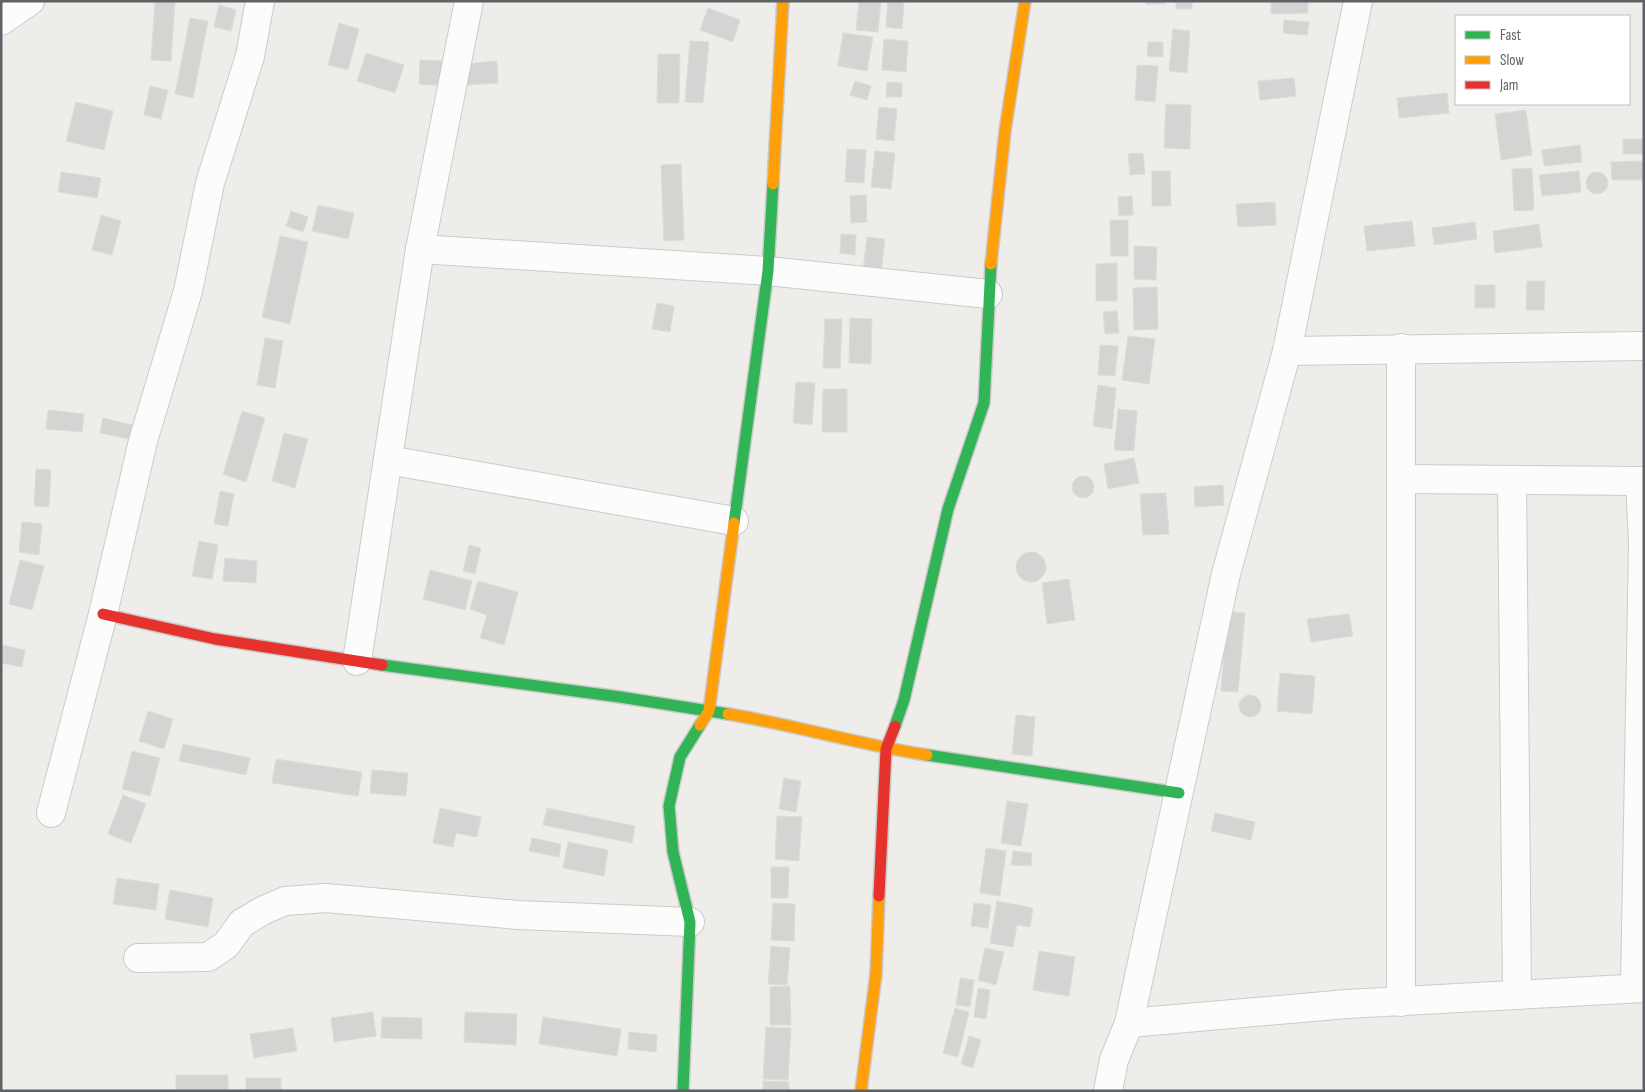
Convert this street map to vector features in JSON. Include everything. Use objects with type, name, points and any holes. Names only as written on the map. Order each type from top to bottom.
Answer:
[{"type":"street","points":[[1,21],[30,1]]},
{"type":"street","points":[[51,813],[103,614],[143,440],[188,291],[210,183],[250,56],[260,1]]},
{"type":"street","points":[[357,661],[420,249],[469,1]]},
{"type":"street","points":[[683,1091],[690,922],[673,852],[669,806],[680,757],[709,711],[768,271],[783,1]]},
{"type":"street","points":[[861,1091],[876,974],[886,750],[904,700],[948,509],[972,444],[984,403],[988,294],[1005,131],[1025,1]]},
{"type":"street","points":[[1108,1091],[1114,1060],[1129,1023],[1226,574],[1286,351],[1358,1]]},
{"type":"street","points":[[420,249],[768,271],[988,294]]},
{"type":"street","points":[[1286,351],[1644,346]]},
{"type":"street","points":[[1401,348],[1401,1002]]},
{"type":"street","points":[[388,460],[734,521]]},
{"type":"street","points":[[1129,1023],[1347,1004],[1640,988],[1642,481],[1402,479]]},
{"type":"street","points":[[1512,480],[1517,995]]},
{"type":"street","points":[[103,614],[215,639],[709,711],[758,719],[886,750],[1179,793]]},
{"type":"street","points":[[138,958],[208,957],[226,945],[242,923],[264,910],[285,901],[326,898],[518,915],[690,922]]},
{"type":"building","points":[[155,1],[175,2],[171,61],[151,60]]},
{"type":"building","points":[[859,1],[881,1],[878,32],[856,30]]},
{"type":"building","points":[[888,1],[904,1],[902,29],[886,27]]},
{"type":"building","points":[[1146,1],[1165,1],[1165,4],[1146,4]]},
{"type":"building","points":[[1176,1],[1192,1],[1192,9],[1176,9]]},
{"type":"building","points":[[1271,1],[1308,1],[1308,13],[1271,14]]},
{"type":"building","points":[[219,5],[236,10],[231,31],[214,27]]},
{"type":"building","points":[[708,8],[740,20],[733,42],[700,30]]},
{"type":"building","points":[[190,18],[208,21],[193,98],[175,94]]},
{"type":"building","points":[[1284,20],[1309,22],[1307,35],[1283,33]]},
{"type":"building","points":[[339,23],[359,29],[348,70],[328,65]]},
{"type":"building","points":[[1173,29],[1190,31],[1187,73],[1169,71]]},
{"type":"building","points":[[843,33],[873,37],[867,71],[838,66]]},
{"type":"building","points":[[884,39],[908,41],[906,72],[882,70]]},
{"type":"building","points":[[690,41],[709,42],[703,103],[685,102]]},
{"type":"building","points":[[1148,42],[1163,42],[1163,57],[1147,56]]},
{"type":"building","points":[[366,53],[404,65],[395,93],[357,81]]},
{"type":"building","points":[[658,54],[680,54],[679,103],[657,103]]},
{"type":"building","points":[[420,60],[446,61],[445,86],[419,84]]},
{"type":"building","points":[[497,61],[498,83],[466,85],[464,64]]},
{"type":"building","points":[[1137,65],[1158,66],[1155,102],[1135,100]]},
{"type":"building","points":[[1294,78],[1296,96],[1260,100],[1258,81]]},
{"type":"building","points":[[855,81],[871,86],[867,100],[850,95]]},
{"type":"building","points":[[887,82],[902,83],[902,97],[886,97]]},
{"type":"building","points":[[150,86],[168,90],[161,119],[144,115]]},
{"type":"building","points":[[1447,93],[1449,113],[1399,118],[1397,98]]},
{"type":"building","points":[[76,102],[113,111],[104,150],[66,141]]},
{"type":"building","points":[[1166,104],[1191,105],[1190,149],[1164,148]]},
{"type":"building","points":[[879,107],[897,109],[894,141],[876,139]]},
{"type":"building","points":[[1526,110],[1532,155],[1501,160],[1495,114]]},
{"type":"building","points":[[1623,139],[1644,139],[1644,154],[1623,154]]},
{"type":"building","points":[[1580,145],[1582,162],[1544,166],[1542,150]]},
{"type":"building","points":[[847,149],[866,150],[864,183],[845,182]]},
{"type":"building","points":[[875,151],[895,153],[891,189],[871,187]]},
{"type":"building","points":[[1143,153],[1145,174],[1130,175],[1128,154]]},
{"type":"building","points":[[1644,161],[1644,180],[1612,180],[1611,162]]},
{"type":"building","points":[[681,164],[684,240],[664,241],[661,165]]},
{"type":"building","points":[[1532,168],[1534,210],[1514,211],[1512,169]]},
{"type":"building","points":[[1152,171],[1170,171],[1171,206],[1152,206]]},
{"type":"building","points":[[1579,171],[1581,192],[1542,196],[1539,175]]},
{"type":"building","points":[[61,172],[101,178],[97,198],[58,192]]},
{"type":"building","points":[[1597,172],[1605,175],[1608,183],[1605,191],[1597,194],[1589,191],[1586,183],[1589,175]]},
{"type":"building","points":[[866,195],[867,222],[851,223],[850,196]]},
{"type":"building","points":[[1132,196],[1133,215],[1119,216],[1118,197]]},
{"type":"building","points":[[1275,202],[1276,225],[1238,227],[1236,204]]},
{"type":"building","points":[[318,205],[354,213],[348,239],[312,231]]},
{"type":"building","points":[[291,211],[308,217],[303,232],[286,226]]},
{"type":"building","points":[[101,215],[121,221],[112,255],[92,250]]},
{"type":"building","points":[[1110,220],[1128,220],[1128,256],[1111,256]]},
{"type":"building","points":[[1412,221],[1415,246],[1367,251],[1364,226]]},
{"type":"building","points":[[1475,222],[1477,239],[1434,245],[1432,228]]},
{"type":"building","points":[[1539,224],[1542,247],[1495,253],[1493,231]]},
{"type":"building","points":[[841,234],[856,235],[855,255],[840,253]]},
{"type":"building","points":[[280,236],[308,242],[290,324],[262,317]]},
{"type":"building","points":[[867,237],[885,239],[880,281],[862,278]]},
{"type":"building","points":[[1134,246],[1157,247],[1156,280],[1134,279]]},
{"type":"building","points":[[1117,263],[1117,301],[1096,301],[1096,264]]},
{"type":"building","points":[[1527,281],[1545,281],[1544,310],[1526,310]]},
{"type":"building","points":[[1475,285],[1495,285],[1495,308],[1475,308]]},
{"type":"building","points":[[1157,287],[1158,329],[1134,330],[1133,288]]},
{"type":"building","points":[[657,303],[674,306],[670,332],[652,329]]},
{"type":"building","points":[[1117,311],[1119,333],[1105,334],[1103,312]]},
{"type":"building","points":[[850,318],[872,319],[871,364],[849,363]]},
{"type":"building","points":[[825,319],[842,319],[840,368],[823,368]]},
{"type":"building","points":[[1128,336],[1155,339],[1149,384],[1122,380]]},
{"type":"building","points":[[265,338],[283,341],[275,388],[257,385]]},
{"type":"building","points":[[1100,345],[1118,346],[1115,376],[1098,375]]},
{"type":"building","points":[[796,382],[815,383],[812,425],[793,423]]},
{"type":"building","points":[[1098,385],[1116,388],[1112,429],[1093,426]]},
{"type":"building","points":[[823,389],[847,389],[847,432],[822,432]]},
{"type":"building","points":[[1118,409],[1137,411],[1134,451],[1114,450]]},
{"type":"building","points":[[48,410],[84,414],[82,432],[46,429]]},
{"type":"building","points":[[242,411],[265,418],[246,482],[223,474]]},
{"type":"building","points":[[103,418],[132,425],[129,439],[100,433]]},
{"type":"building","points":[[284,433],[308,439],[295,488],[272,481]]},
{"type":"building","points":[[1134,458],[1139,483],[1108,489],[1104,464]]},
{"type":"building","points":[[36,469],[51,470],[49,507],[34,506]]},
{"type":"building","points":[[1083,476],[1091,479],[1094,487],[1091,495],[1083,498],[1075,495],[1072,487],[1075,479]]},
{"type":"building","points":[[1223,485],[1224,505],[1195,507],[1194,487]]},
{"type":"building","points":[[220,491],[234,494],[228,526],[214,524]]},
{"type":"building","points":[[1166,493],[1169,534],[1143,535],[1140,494]]},
{"type":"building","points":[[22,522],[42,524],[39,555],[19,552]]},
{"type":"building","points":[[199,541],[218,545],[212,579],[192,576]]},
{"type":"building","points":[[469,545],[481,548],[475,574],[463,571]]},
{"type":"building","points":[[1031,552],[1042,556],[1046,567],[1042,578],[1031,582],[1020,578],[1016,567],[1020,556]]},
{"type":"building","points":[[225,558],[257,561],[256,583],[223,581]]},
{"type":"building","points":[[20,560],[44,566],[32,610],[9,604]]},
{"type":"building","points":[[430,570],[472,581],[465,610],[423,599]]},
{"type":"building","points":[[1069,579],[1075,620],[1047,624],[1042,583]]},
{"type":"building","points":[[478,581],[518,592],[504,645],[480,638],[487,615],[470,609]]},
{"type":"building","points":[[1227,612],[1245,613],[1238,692],[1221,691]]},
{"type":"building","points":[[1349,614],[1353,636],[1311,642],[1307,619]]},
{"type":"building","points":[[1,645],[25,650],[22,667],[1,663]]},
{"type":"building","points":[[1280,673],[1315,676],[1312,714],[1277,711]]},
{"type":"building","points":[[1250,695],[1258,698],[1261,706],[1258,714],[1250,717],[1242,714],[1239,706],[1242,698]]},
{"type":"building","points":[[148,711],[173,719],[164,749],[139,741]]},
{"type":"building","points":[[1016,715],[1035,717],[1032,756],[1012,754]]},
{"type":"building","points":[[183,744],[250,758],[246,775],[179,761]]},
{"type":"building","points":[[132,751],[160,758],[150,796],[122,789]]},
{"type":"building","points":[[276,759],[362,772],[358,796],[272,783]]},
{"type":"building","points":[[372,770],[408,773],[406,796],[370,793]]},
{"type":"building","points":[[784,778],[801,781],[796,812],[779,809]]},
{"type":"building","points":[[123,795],[146,804],[131,843],[108,834]]},
{"type":"building","points":[[1007,801],[1028,804],[1021,846],[1001,843]]},
{"type":"building","points":[[440,808],[481,817],[477,837],[456,833],[453,847],[433,843]]},
{"type":"building","points":[[547,808],[635,826],[632,843],[543,825]]},
{"type":"building","points":[[1215,813],[1255,822],[1251,840],[1211,831]]},
{"type":"building","points":[[777,816],[802,817],[799,861],[775,859]]},
{"type":"building","points":[[532,838],[561,844],[559,857],[529,851]]},
{"type":"building","points":[[568,842],[608,850],[604,876],[563,868]]},
{"type":"building","points":[[986,848],[1006,851],[1000,896],[980,893]]},
{"type":"building","points":[[1013,851],[1032,853],[1031,866],[1011,865]]},
{"type":"building","points":[[771,867],[789,867],[788,898],[771,898]]},
{"type":"building","points":[[117,878],[159,884],[156,910],[113,904]]},
{"type":"building","points":[[170,890],[213,898],[208,927],[165,919]]},
{"type":"building","points":[[997,901],[1033,908],[1030,927],[1017,925],[1013,947],[990,943]]},
{"type":"building","points":[[773,903],[795,904],[794,941],[771,940]]},
{"type":"building","points":[[974,903],[991,905],[988,928],[971,926]]},
{"type":"building","points":[[771,946],[790,948],[787,985],[768,984]]},
{"type":"building","points":[[985,948],[1004,952],[996,985],[978,980]]},
{"type":"building","points":[[1039,951],[1075,957],[1069,996],[1033,990]]},
{"type":"building","points":[[960,978],[974,980],[970,1007],[956,1005]]},
{"type":"building","points":[[790,986],[791,1025],[770,1025],[770,987]]},
{"type":"building","points":[[978,988],[990,990],[986,1019],[974,1017]]},
{"type":"building","points":[[955,1008],[969,1012],[958,1057],[943,1053]]},
{"type":"building","points":[[373,1012],[376,1036],[334,1042],[331,1018]]},
{"type":"building","points":[[465,1012],[517,1014],[516,1045],[464,1042]]},
{"type":"building","points":[[382,1017],[422,1018],[422,1039],[381,1038]]},
{"type":"building","points":[[543,1017],[621,1029],[617,1056],[539,1044]]},
{"type":"building","points":[[766,1027],[791,1028],[788,1080],[763,1079]]},
{"type":"building","points":[[293,1028],[297,1051],[254,1058],[250,1034]]},
{"type":"building","points":[[629,1032],[657,1035],[656,1052],[628,1049]]},
{"type":"building","points":[[969,1036],[981,1040],[973,1068],[961,1064]]},
{"type":"building","points":[[176,1075],[228,1075],[228,1091],[176,1091]]},
{"type":"building","points":[[246,1078],[281,1078],[281,1091],[246,1091]]},
{"type":"building","points":[[763,1081],[789,1082],[789,1091],[763,1091]]},
{"type":"traffic: fast","points":[[734,523],[768,271],[773,184]]},
{"type":"traffic: fast","points":[[895,726],[904,700],[948,509],[984,403],[991,264]]},
{"type":"traffic: fast","points":[[382,665],[620,697],[728,714]]},
{"type":"traffic: fast","points":[[683,1091],[690,922],[673,852],[669,806],[680,757],[700,725]]},
{"type":"traffic: fast","points":[[927,755],[1179,793]]},
{"type":"traffic: slow","points":[[773,184],[783,1]]},
{"type":"traffic: slow","points":[[991,264],[1005,131],[1025,1]]},
{"type":"traffic: slow","points":[[700,725],[709,711],[734,523]]},
{"type":"traffic: slow","points":[[728,714],[927,755]]},
{"type":"traffic: slow","points":[[861,1091],[876,974],[879,896]]},
{"type":"traffic: jam","points":[[103,614],[215,639],[382,665]]},
{"type":"traffic: jam","points":[[879,896],[886,749],[895,726]]}]
